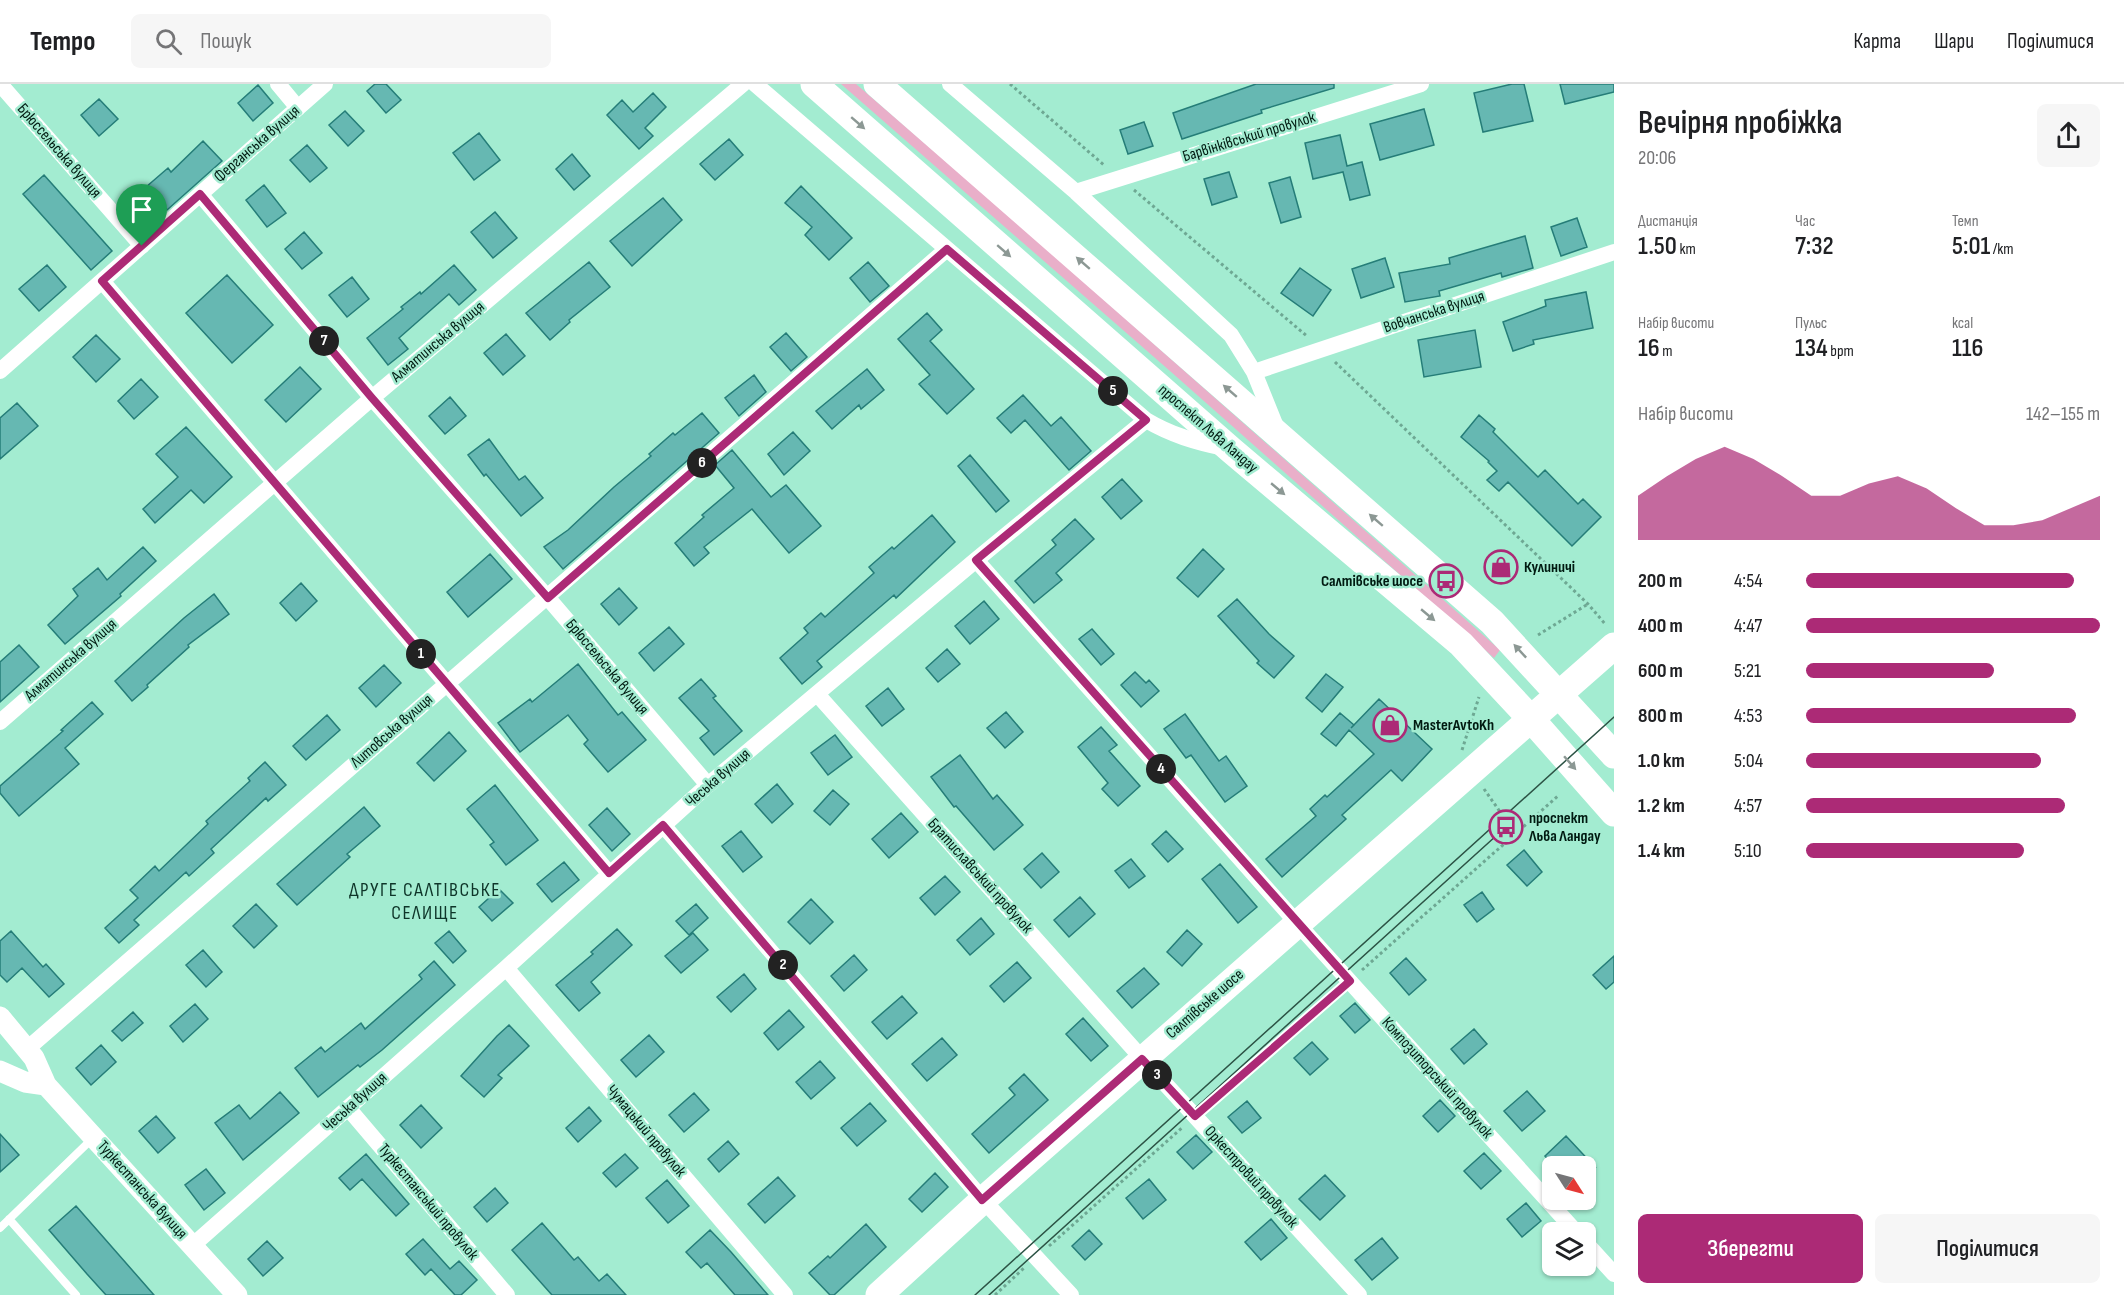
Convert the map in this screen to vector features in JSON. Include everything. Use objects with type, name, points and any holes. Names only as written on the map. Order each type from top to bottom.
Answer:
[{"type":"main road","name":"проспект Льва Ландау","points":[[814,84],[1231,450],[1461,644],[1614,813]]},
{"type":"main road","points":[[877,84],[1492,622],[1614,755]]},
{"type":"main road","name":"Салтівське шосе","points":[[879,1295],[982,1200],[1614,646]]},
{"type":"street","name":"Брюссельська вулиця","points":[[0,84],[142,246]]},
{"type":"street","points":[[278,84],[298,108]]},
{"type":"street","name":"Ферганська вулиця","points":[[0,371],[325,84]]},
{"type":"street","name":"Алматинська вулиця","points":[[0,722],[372,398],[743,84]]},
{"type":"street","points":[[755,84],[1146,420],[1164,431],[1187,440],[1231,450]]},
{"type":"street","points":[[950,84],[1076,192],[1230,335],[1254,372],[1279,434]]},
{"type":"street","name":"Барвінківський провулок","points":[[1076,192],[1421,84]]},
{"type":"street","name":"Брюссельська вулиця","points":[[200,194],[372,398],[708,785]]},
{"type":"street","name":"Литовська вулиця","points":[[27,1049],[947,249]]},
{"type":"street","name":"Вовчанська вулиця","points":[[1254,372],[1614,252]]},
{"type":"street","points":[[102,281],[609,873]]},
{"type":"street","name":"Чеська вулиця","points":[[192,1245],[506,968],[708,785],[1146,420]]},
{"type":"street","name":"Композиторський провулок","points":[[976,560],[1297,923],[1567,1222]]},
{"type":"street","name":"Братиславський провулок","points":[[817,694],[1142,1059]]},
{"type":"street","points":[[663,825],[982,1200],[1071,1295]]},
{"type":"street","name":"Чумацький провулок","points":[[506,968],[785,1295]]},
{"type":"street","name":"Туркестанська вулиця","points":[[0,1017],[27,1049],[39,1067],[46,1085],[237,1295]]},
{"type":"street","name":"Оркестровий провулок","points":[[1142,1059],[1359,1295]]},
{"type":"street","points":[[0,1071],[25,1082],[46,1085]]},
{"type":"street","name":"Туркестанський провулок","points":[[348,1108],[507,1295]]},
{"type":"street","points":[[1596,1254],[1614,1274]]},
{"type":"lane","points":[[0,1228],[94,1137]]},
{"type":"lane","points":[[9,1219],[76,1295]]},
{"type":"path","points":[[1538,635],[1588,604]]},
{"type":"path","points":[[1459,758],[1479,697]]},
{"type":"path","points":[[1483,788],[1515,834]]},
{"type":"path","points":[[995,1295],[1558,796]]},
{"type":"shaded area","points":[[841,84],[856,84],[1016,222],[1500,650],[1494,658],[1170,371]]},
{"type":"building","points":[[375,84],[386,84],[401,100],[386,113],[367,91]]},
{"type":"building","points":[[1256,84],[1334,84],[1334,88],[1261,110],[1262,113],[1182,139],[1173,113]]},
{"type":"building","points":[[1512,84],[1524,84],[1533,121],[1483,132],[1474,93]]},
{"type":"building","points":[[1560,84],[1614,84],[1614,92],[1565,104]]},
{"type":"building","points":[[258,85],[273,103],[253,121],[238,103]]},
{"type":"building","points":[[653,93],[666,107],[645,128],[653,136],[639,149],[607,115],[622,100],[633,112]]},
{"type":"building","points":[[99,99],[118,119],[99,136],[81,115]]},
{"type":"building","points":[[1424,109],[1434,145],[1380,160],[1370,124]]},
{"type":"building","points":[[345,111],[364,131],[348,146],[329,125]]},
{"type":"building","points":[[1144,122],[1153,146],[1128,154],[1120,130]]},
{"type":"building","points":[[479,133],[500,160],[474,180],[453,153]]},
{"type":"building","points":[[1340,135],[1347,166],[1362,162],[1370,195],[1350,200],[1343,172],[1313,179],[1305,143]]},
{"type":"building","points":[[729,139],[743,155],[715,180],[700,164]]},
{"type":"building","points":[[203,141],[222,161],[167,210],[146,187],[168,168],[171,172]]},
{"type":"building","points":[[307,145],[327,168],[310,182],[290,160]]},
{"type":"building","points":[[572,154],[590,176],[574,190],[556,169]]},
{"type":"building","points":[[1229,172],[1237,197],[1212,205],[1204,179]]},
{"type":"building","points":[[44,175],[112,251],[91,270],[23,194]]},
{"type":"building","points":[[1290,177],[1301,217],[1281,223],[1269,183]]},
{"type":"building","points":[[264,185],[286,213],[267,227],[246,200]]},
{"type":"building","points":[[801,186],[852,238],[829,260],[805,235],[812,227],[785,203]]},
{"type":"building","points":[[663,198],[682,220],[632,266],[610,241]]},
{"type":"building","points":[[495,212],[517,238],[493,258],[471,232]]},
{"type":"building","points":[[1577,218],[1587,247],[1561,256],[1551,227]]},
{"type":"building","points":[[304,232],[322,253],[302,269],[285,249]]},
{"type":"building","points":[[1525,236],[1533,268],[1502,277],[1501,273],[1439,291],[1440,296],[1405,302],[1399,273],[1450,264],[1449,258]]},
{"type":"building","points":[[1385,258],[1394,287],[1361,298],[1352,269]]},
{"type":"building","points":[[589,262],[610,287],[569,320],[570,322],[550,340],[526,313]]},
{"type":"building","points":[[868,262],[889,286],[870,302],[850,278]]},
{"type":"building","points":[[47,265],[66,287],[39,311],[19,289]]},
{"type":"building","points":[[454,265],[476,290],[459,305],[449,294],[399,338],[408,349],[388,365],[367,338],[403,309],[401,307],[420,292],[421,294]]},
{"type":"building","points":[[1300,268],[1331,290],[1313,316],[1281,293]]},
{"type":"building","points":[[227,275],[273,325],[232,363],[186,313]]},
{"type":"building","points":[[352,277],[369,299],[347,317],[329,295]]},
{"type":"building","points":[[1586,292],[1593,328],[1533,340],[1534,344],[1513,351],[1503,322],[1546,306],[1545,300]]},
{"type":"building","points":[[927,313],[942,330],[930,341],[974,389],[947,414],[919,384],[930,375],[898,339]]},
{"type":"building","points":[[1475,330],[1481,367],[1424,377],[1418,340]]},
{"type":"building","points":[[786,333],[807,357],[791,371],[770,347]]},
{"type":"building","points":[[506,334],[525,356],[503,375],[484,353]]},
{"type":"building","points":[[96,335],[120,359],[96,382],[73,357]]},
{"type":"building","points":[[300,367],[321,389],[286,422],[265,400]]},
{"type":"building","points":[[867,369],[884,390],[861,409],[859,405],[832,429],[816,411]]},
{"type":"building","points":[[754,375],[766,392],[739,416],[725,398]]},
{"type":"building","points":[[141,379],[158,397],[134,419],[118,401]]},
{"type":"building","points":[[1023,395],[1051,426],[1061,417],[1091,451],[1069,470],[1025,420],[1011,433],[997,418]]},
{"type":"building","points":[[450,397],[466,416],[445,434],[429,416]]},
{"type":"building","points":[[17,403],[38,426],[0,459],[0,418]]},
{"type":"building","points":[[702,413],[719,433],[563,569],[544,547],[568,530],[651,456],[649,454],[673,433],[675,435]]},
{"type":"building","points":[[1479,415],[1495,429],[1493,432],[1538,477],[1545,470],[1578,504],[1583,499],[1601,517],[1572,546],[1508,482],[1499,491],[1487,480],[1497,471],[1461,437]]},
{"type":"building","points":[[186,427],[232,477],[204,503],[191,490],[155,523],[143,509],[178,477],[156,454]]},
{"type":"building","points":[[793,432],[810,451],[784,475],[768,454]]},
{"type":"building","points":[[489,439],[519,480],[525,476],[543,498],[521,516],[468,455]]},
{"type":"building","points":[[732,450],[771,497],[786,485],[821,526],[789,553],[752,509],[704,547],[709,553],[694,566],[675,543],[704,517],[702,515],[734,488],[715,465]]},
{"type":"building","points":[[970,455],[1009,501],[996,512],[958,466]]},
{"type":"building","points":[[1122,479],[1142,501],[1121,519],[1102,497]]},
{"type":"building","points":[[932,515],[955,542],[896,598],[894,595],[817,661],[822,667],[802,684],[780,658],[808,633],[804,628],[821,613],[825,617],[874,573],[869,567],[892,547],[894,549]]},
{"type":"building","points":[[1075,519],[1094,539],[1056,573],[1062,580],[1034,603],[1015,581],[1056,545],[1052,540]]},
{"type":"building","points":[[143,547],[156,561],[120,594],[121,596],[65,644],[48,625],[78,596],[73,589],[98,568],[107,580]]},
{"type":"building","points":[[1203,549],[1224,569],[1198,597],[1177,578]]},
{"type":"building","points":[[490,554],[512,579],[468,617],[447,592]]},
{"type":"building","points":[[301,583],[317,601],[296,621],[280,603]]},
{"type":"building","points":[[619,588],[637,608],[619,625],[601,604]]},
{"type":"building","points":[[214,594],[229,614],[188,645],[189,647],[132,701],[115,681]]},
{"type":"building","points":[[1237,599],[1269,634],[1294,656],[1274,678],[1257,663],[1259,661],[1218,616]]},
{"type":"building","points":[[984,601],[999,619],[970,644],[955,626]]},
{"type":"building","points":[[669,627],[684,644],[654,671],[639,653]]},
{"type":"building","points":[[1092,629],[1114,654],[1101,665],[1079,639]]},
{"type":"building","points":[[19,645],[39,667],[0,702],[0,662]]},
{"type":"building","points":[[947,649],[960,664],[938,682],[926,668]]},
{"type":"building","points":[[578,664],[618,715],[622,712],[646,740],[608,772],[584,744],[588,740],[568,715],[520,752],[498,723],[530,699],[532,702]]},
{"type":"building","points":[[384,665],[401,683],[376,707],[359,688]]},
{"type":"building","points":[[1135,672],[1146,683],[1149,680],[1159,691],[1141,707],[1121,685]]},
{"type":"building","points":[[1326,674],[1343,687],[1322,712],[1306,698]]},
{"type":"building","points":[[701,679],[716,696],[713,698],[742,731],[714,755],[700,738],[709,731],[679,698]]},
{"type":"building","points":[[888,688],[904,709],[882,726],[866,706]]},
{"type":"building","points":[[1379,699],[1432,749],[1402,781],[1391,770],[1342,815],[1346,819],[1282,877],[1266,859],[1316,816],[1310,809],[1325,795],[1327,797],[1374,754],[1349,730],[1336,746],[1321,734],[1340,713],[1354,725]]},
{"type":"building","points":[[92,702],[103,714],[65,748],[79,764],[19,816],[0,793],[0,786],[63,731],[61,730]]},
{"type":"building","points":[[1006,712],[1023,732],[1005,748],[987,728]]},
{"type":"building","points":[[1185,714],[1219,761],[1226,756],[1247,786],[1225,802],[1191,755],[1186,758],[1164,729]]},
{"type":"building","points":[[327,715],[340,730],[306,760],[293,746]]},
{"type":"building","points":[[1101,727],[1117,745],[1109,751],[1140,786],[1118,806],[1102,789],[1108,783],[1078,747]]},
{"type":"building","points":[[449,732],[466,751],[434,781],[417,763]]},
{"type":"building","points":[[835,735],[852,757],[828,775],[811,753]]},
{"type":"building","points":[[960,755],[993,799],[997,795],[1023,825],[994,850],[956,806],[954,807],[931,777]]},
{"type":"building","points":[[265,762],[286,785],[268,801],[266,798],[211,849],[214,853],[189,876],[186,872],[134,920],[139,925],[119,943],[105,928],[138,898],[130,890],[155,866],[159,871],[208,824],[206,821],[250,781],[248,778]]},
{"type":"building","points":[[777,784],[793,804],[772,823],[755,804]]},
{"type":"building","points":[[495,785],[538,840],[506,865],[490,845],[494,842],[467,809]]},
{"type":"building","points":[[833,790],[849,804],[830,825],[814,811]]},
{"type":"building","points":[[364,807],[380,826],[347,854],[350,857],[297,905],[277,884]]},
{"type":"building","points":[[607,808],[630,834],[612,851],[589,825]]},
{"type":"building","points":[[901,813],[918,832],[889,858],[872,839]]},
{"type":"building","points":[[741,831],[762,857],[743,872],[722,846]]},
{"type":"building","points":[[1166,831],[1183,849],[1168,862],[1152,844]]},
{"type":"building","points":[[1524,850],[1542,872],[1527,886],[1507,865]]},
{"type":"building","points":[[1042,853],[1059,872],[1041,888],[1024,869]]},
{"type":"building","points":[[1131,859],[1145,876],[1129,888],[1115,871]]},
{"type":"building","points":[[564,862],[579,880],[552,902],[537,884]]},
{"type":"building","points":[[1220,864],[1257,907],[1238,923],[1202,879]]},
{"type":"building","points":[[945,876],[960,892],[935,915],[920,898]]},
{"type":"building","points":[[499,889],[513,903],[492,921],[479,907]]},
{"type":"building","points":[[1482,892],[1494,909],[1477,922],[1464,905]]},
{"type":"building","points":[[1080,897],[1095,914],[1069,937],[1054,920]]},
{"type":"building","points":[[811,899],[833,922],[810,944],[788,922]]},
{"type":"building","points":[[256,904],[277,926],[254,948],[233,926]]},
{"type":"building","points":[[696,904],[708,918],[689,935],[676,921]]},
{"type":"building","points":[[981,918],[994,934],[970,955],[957,940]]},
{"type":"building","points":[[617,929],[632,945],[591,982],[600,993],[579,1011],[556,985],[593,954],[591,952]]},
{"type":"building","points":[[1187,930],[1202,944],[1182,966],[1167,952]]},
{"type":"building","points":[[11,931],[43,967],[46,964],[64,984],[49,997],[22,968],[7,982],[0,975],[0,941]]},
{"type":"building","points":[[449,931],[466,951],[453,963],[435,943]]},
{"type":"building","points":[[693,933],[708,950],[681,973],[665,956]]},
{"type":"building","points":[[203,950],[222,972],[206,987],[186,965]]},
{"type":"building","points":[[854,955],[867,970],[844,991],[831,976]]},
{"type":"building","points":[[1614,956],[1614,982],[1606,989],[1593,975]]},
{"type":"building","points":[[1406,958],[1426,980],[1409,995],[1390,973]]},
{"type":"building","points":[[434,961],[455,985],[382,1050],[360,1067],[358,1065],[318,1097],[295,1068],[321,1047],[325,1052],[361,1023],[365,1029],[422,979],[419,975]]},
{"type":"building","points":[[1017,962],[1031,978],[1004,1002],[990,986]]},
{"type":"building","points":[[1144,968],[1159,984],[1132,1008],[1117,991]]},
{"type":"building","points":[[744,974],[756,989],[731,1012],[717,997]]},
{"type":"building","points":[[902,996],[917,1013],[887,1039],[872,1022]]},
{"type":"building","points":[[1355,1003],[1370,1020],[1355,1033],[1340,1016]]},
{"type":"building","points":[[195,1004],[208,1019],[183,1042],[170,1026]]},
{"type":"building","points":[[789,1010],[804,1027],[778,1050],[764,1033]]},
{"type":"building","points":[[133,1012],[143,1023],[122,1041],[112,1031]]},
{"type":"building","points":[[1083,1018],[1108,1046],[1091,1061],[1066,1034]]},
{"type":"building","points":[[509,1025],[529,1046],[498,1075],[502,1078],[484,1097],[461,1076]]},
{"type":"building","points":[[1474,1029],[1487,1044],[1464,1064],[1451,1049]]},
{"type":"building","points":[[649,1035],[664,1052],[636,1077],[621,1060]]},
{"type":"building","points":[[942,1038],[957,1055],[927,1081],[912,1064]]},
{"type":"building","points":[[1312,1042],[1328,1059],[1310,1075],[1294,1058]]},
{"type":"building","points":[[101,1045],[116,1062],[91,1085],[76,1068]]},
{"type":"building","points":[[820,1061],[835,1078],[811,1099],[796,1082]]},
{"type":"building","points":[[1024,1074],[1048,1100],[989,1153],[972,1134],[1015,1095],[1009,1088]]},
{"type":"building","points":[[1527,1091],[1545,1111],[1522,1131],[1504,1111]]},
{"type":"building","points":[[280,1092],[299,1113],[243,1160],[215,1123],[239,1105],[250,1119]]},
{"type":"building","points":[[694,1093],[709,1110],[684,1132],[669,1115]]},
{"type":"building","points":[[1440,1100],[1455,1116],[1438,1132],[1423,1116]]},
{"type":"building","points":[[1247,1101],[1261,1118],[1242,1133],[1228,1117]]},
{"type":"building","points":[[870,1103],[886,1121],[857,1146],[841,1128]]},
{"type":"building","points":[[421,1105],[442,1128],[421,1148],[400,1125]]},
{"type":"building","points":[[589,1107],[601,1121],[578,1142],[566,1128]]},
{"type":"building","points":[[156,1116],[175,1138],[158,1153],[139,1131]]},
{"type":"building","points":[[0,1134],[19,1155],[0,1172]]},
{"type":"building","points":[[1196,1135],[1212,1152],[1193,1169],[1177,1152]]},
{"type":"building","points":[[1566,1136],[1585,1156],[1545,1156]]},
{"type":"building","points":[[728,1141],[739,1154],[719,1172],[708,1159]]},
{"type":"building","points":[[1484,1153],[1501,1171],[1481,1189],[1464,1171]]},
{"type":"building","points":[[366,1154],[409,1204],[396,1216],[362,1179],[350,1190],[339,1178]]},
{"type":"building","points":[[625,1154],[638,1168],[616,1187],[603,1173]]},
{"type":"building","points":[[206,1169],[225,1193],[204,1210],[185,1185]]},
{"type":"building","points":[[935,1173],[948,1187],[922,1212],[909,1199]]},
{"type":"building","points":[[1325,1175],[1345,1196],[1320,1220],[1299,1199]]},
{"type":"building","points":[[778,1177],[795,1196],[765,1223],[748,1204]]},
{"type":"building","points":[[1149,1179],[1166,1200],[1143,1219],[1126,1198]]},
{"type":"building","points":[[667,1180],[689,1206],[668,1223],[646,1198]]},
{"type":"building","points":[[495,1188],[508,1203],[487,1222],[474,1207]]},
{"type":"building","points":[[1526,1203],[1541,1221],[1522,1237],[1507,1219]]},
{"type":"building","points":[[76,1206],[154,1295],[106,1295],[87,1274],[49,1230]]},
{"type":"building","points":[[1271,1219],[1287,1238],[1261,1260],[1245,1242]]},
{"type":"building","points":[[542,1223],[574,1260],[578,1257],[599,1281],[607,1274],[626,1295],[552,1295],[512,1250]]},
{"type":"building","points":[[866,1224],[886,1247],[834,1295],[830,1295],[809,1273],[828,1256],[830,1258]]},
{"type":"building","points":[[710,1230],[768,1295],[735,1295],[707,1263],[701,1268],[686,1252]]},
{"type":"building","points":[[1089,1230],[1102,1244],[1085,1260],[1072,1246]]},
{"type":"building","points":[[1382,1238],[1398,1258],[1372,1280],[1355,1260]]},
{"type":"building","points":[[423,1239],[450,1269],[459,1261],[477,1280],[461,1295],[455,1295],[431,1269],[425,1275],[406,1254]]},
{"type":"building","points":[[267,1241],[283,1258],[263,1276],[248,1259]]},
{"type":"tram line","points":[[975,1295],[1614,717]]},
{"type":"tram line","points":[[989,1295],[1518,816]]},
{"type":"place","name":"Кулиничі","points":[[1501,567]]},
{"type":"place","name":"Салтівське шосе","points":[[1446,581]]},
{"type":"place","name":"MasterAvtoKh","points":[[1390,725]]},
{"type":"place","name":"проспект Льва Ландау","points":[[1506,827]]},
{"type":"district","name":"ДРУГЕ САЛТІВСЬКЕ СЕЛИЩЕ","points":[[425,902]]},
{"type":"route","points":[[200,194],[372,398],[548,598],[947,249],[1146,420],[976,560],[1350,981],[1195,1116],[1142,1059],[982,1200],[663,825],[609,873],[102,281],[142,246],[200,194]]}]
